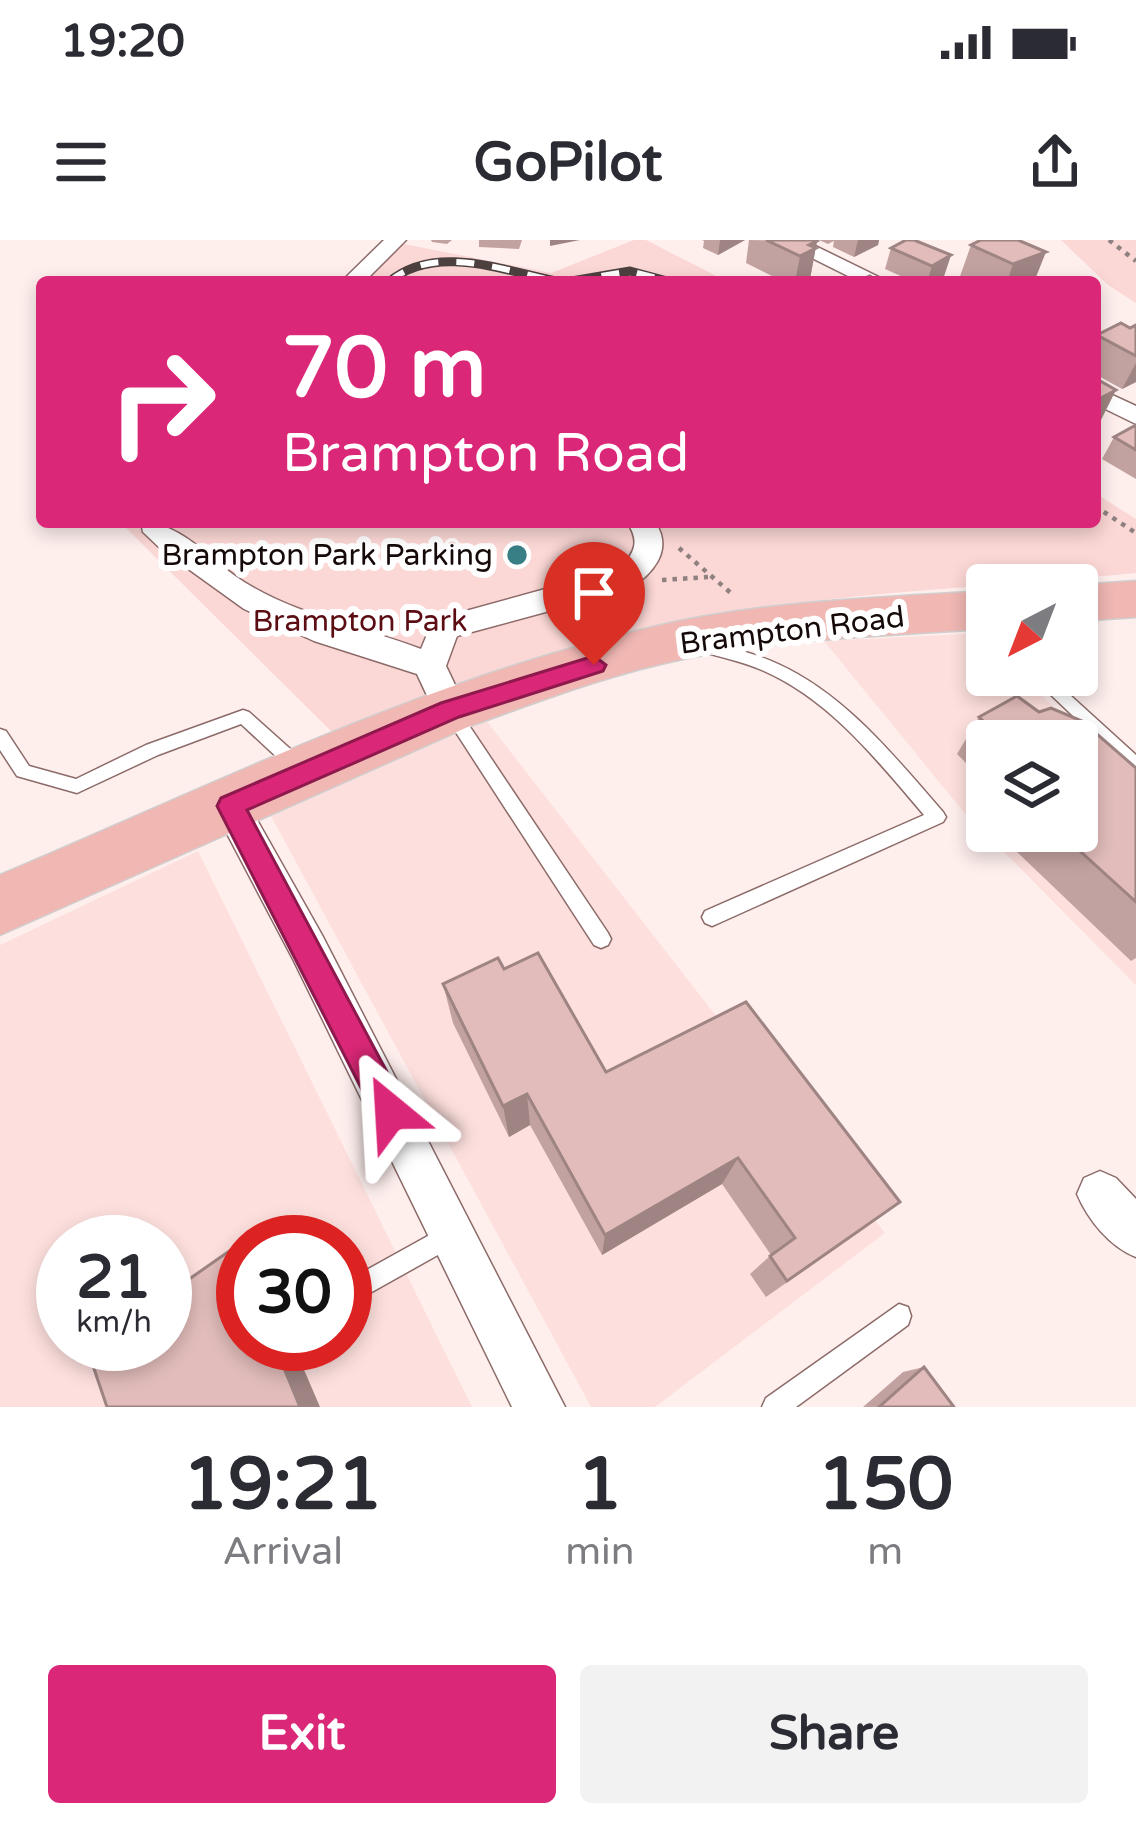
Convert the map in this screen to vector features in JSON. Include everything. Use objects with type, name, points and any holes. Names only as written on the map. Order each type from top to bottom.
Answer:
[{"type":"highway","points":[[1098,601],[1136,598]]},
{"type":"highway","name":"Brampton Road","points":[[0,906],[304,772],[440,688],[682,640],[799,625],[966,617]]},
{"type":"street","points":[[358,276],[397,240]]},
{"type":"street","points":[[786,240],[865,276]]},
{"type":"street","points":[[1101,397],[1136,416]]},
{"type":"street","points":[[155,528],[191,563],[266,608],[341,639],[395,647],[440,688]]},
{"type":"street","points":[[440,688],[444,628],[617,583],[631,575],[649,553],[645,528]]},
{"type":"street","points":[[230,806],[539,1407]]},
{"type":"street","points":[[1100,1194],[1136,1234]]},
{"type":"lane","points":[[682,640],[776,669],[826,700],[860,730],[937,817],[712,917]]},
{"type":"lane","points":[[440,688],[601,939]]},
{"type":"lane","points":[[1061,696],[1136,765]]},
{"type":"lane","points":[[0,736],[23,771],[77,786],[152,750],[243,716],[304,772]]},
{"type":"lane","points":[[372,1280],[453,1234]]},
{"type":"lane","points":[[775,1407],[898,1316]]},
{"type":"path","points":[[1112,242],[1136,251]]},
{"type":"path","points":[[1112,242],[1136,261]]},
{"type":"path","points":[[1101,510],[1136,533]]},
{"type":"path","points":[[645,528],[670,540],[738,599]]},
{"type":"shaded area","points":[[966,634],[966,696],[1042,696],[1067,720],[966,720],[966,814],[824,641]]},
{"type":"shaded area","points":[[485,719],[885,1233],[655,1407],[591,1407],[271,816]]},
{"type":"shaded area","points":[[1098,751],[1136,788],[1136,985],[1004,852],[1098,852]]},
{"type":"shaded area","points":[[198,851],[472,1407],[0,1407],[0,945]]},
{"type":"green space","points":[[634,240],[646,240],[716,276],[360,276],[394,242],[551,273]]},
{"type":"green space","points":[[1061,240],[1136,240],[1136,303]]},
{"type":"green space","name":"Brampton Park","points":[[1101,497],[1136,519],[1136,573],[1098,576],[1098,564],[966,564],[966,587],[700,618],[600,641],[449,692],[338,738],[126,528],[1101,528]]},
{"type":"building","points":[[766,240],[817,241],[809,245],[816,248],[800,256]]},
{"type":"building","points":[[906,240],[951,255],[932,266],[891,248]]},
{"type":"building","points":[[981,240],[1018,240],[1046,252],[1013,264],[971,245]]},
{"type":"building","points":[[1121,323],[1130,328],[1136,325],[1136,356],[1101,337]]},
{"type":"building","points":[[1101,381],[1116,390],[1101,398]]},
{"type":"building","points":[[1136,425],[1136,450],[1114,437]]},
{"type":"building","points":[[1017,696],[1039,712],[1051,708],[1080,720],[982,720],[979,717]]},
{"type":"building","points":[[1098,735],[1136,768],[1136,902],[1081,852],[1098,852]]},
{"type":"building","points":[[538,953],[606,1072],[746,1002],[900,1202],[787,1281],[770,1256],[795,1238],[738,1158],[605,1235],[527,1094],[503,1106],[443,984],[498,958],[504,969]]},
{"type":"building","points":[[216,1260],[216,1371],[285,1371],[300,1407],[107,1407],[95,1371],[192,1371],[192,1277]]},
{"type":"building","points":[[924,1367],[954,1407],[879,1407]]},
{"type":"railway","points":[[398,276],[428,264],[450,262],[535,276]]},
{"type":"railway","points":[[601,276],[630,271],[649,276]]},
{"type":"place","name":"Brampton Park Parking","points":[[517,555]]},
{"type":"route","points":[[391,1112],[230,806],[450,710],[594,665]]}]
